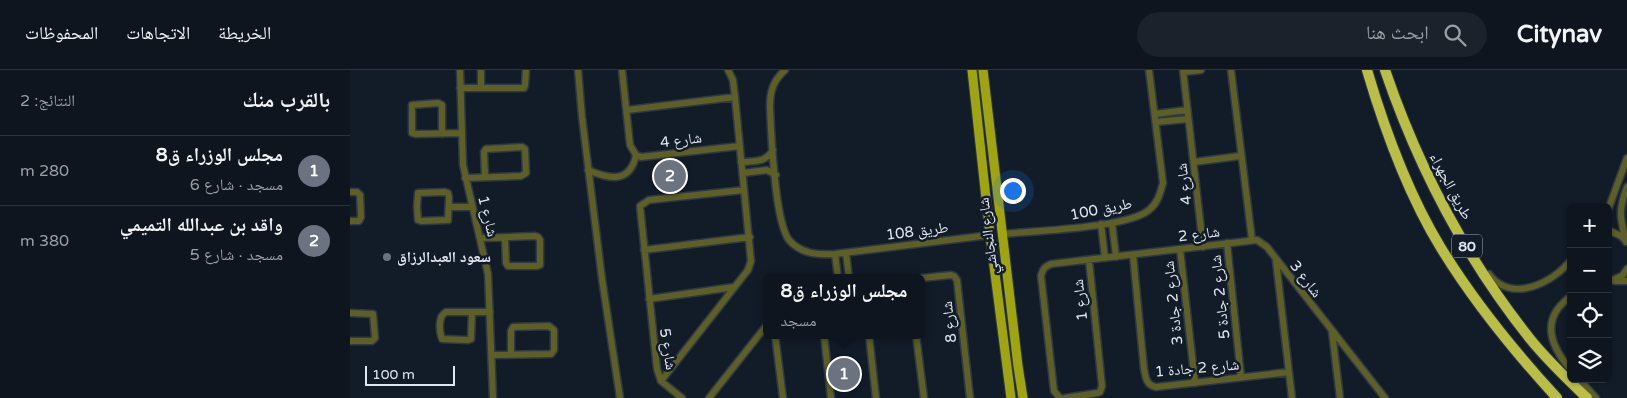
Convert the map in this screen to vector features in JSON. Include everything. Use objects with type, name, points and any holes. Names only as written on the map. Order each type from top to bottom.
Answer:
[{"type":"highway","name":"80","points":[[1367,70],[1382,119],[1395,152],[1424,218],[1441,248],[1478,303],[1517,354],[1557,398]]},
{"type":"highway","name":"طريق الجهراء","points":[[1386,70],[1412,143],[1443,206],[1494,291],[1532,341],[1587,398]]},
{"type":"main road","name":"شارع النجاشي","points":[[972,70],[990,235],[1011,398]]},
{"type":"main road","name":"شارع النجاشي","points":[[984,70],[1014,337],[1023,398]]},
{"type":"main road","points":[[1001,322],[1006,325],[1012,319]]},
{"type":"main road","points":[[1003,338],[1010,334],[1014,337]]},
{"type":"street","name":"شارع 1","points":[[460,70],[463,166],[488,274],[493,398]]},
{"type":"street","points":[[481,70],[481,88]]},
{"type":"street","points":[[460,88],[524,88],[526,70]]},
{"type":"street","points":[[578,70],[588,170],[620,398]]},
{"type":"street","points":[[588,170],[606,178],[617,177],[630,170],[634,165],[636,155],[630,145],[622,70]]},
{"type":"street","points":[[728,70],[733,80],[740,146]]},
{"type":"street","name":"طريق 108","points":[[785,70],[777,77],[770,95],[781,220],[784,231],[790,241],[807,252],[835,254],[990,235]]},
{"type":"street","name":"طريق 100","points":[[1002,234],[1112,223],[1129,220],[1148,211],[1160,194],[1163,183],[1149,70]]},
{"type":"street","points":[[1184,71],[1201,70]]},
{"type":"street","points":[[1231,70],[1240,156],[1252,240],[1262,242],[1276,260]]},
{"type":"street","name":"شارع 4","points":[[1184,71],[1204,247]]},
{"type":"street","points":[[627,110],[735,97]]},
{"type":"street","points":[[442,134],[442,105],[438,103],[412,104],[412,133],[442,134],[461,133]]},
{"type":"street","points":[[1155,114],[1187,110]]},
{"type":"street","points":[[1156,122],[1188,119]]},
{"type":"street","name":"شارع 4","points":[[636,155],[641,157],[740,146]]},
{"type":"street","name":"شارع 5","points":[[661,381],[748,270],[751,261],[750,237],[740,146]]},
{"type":"street","points":[[466,178],[525,175],[525,149],[522,147],[486,148],[484,152],[484,177]]},
{"type":"street","points":[[741,162],[765,159],[774,150]]},
{"type":"street","points":[[1194,162],[1240,156]]},
{"type":"street","points":[[1611,203],[1627,158]]},
{"type":"street","points":[[743,173],[767,170],[776,175]]},
{"type":"street","points":[[1626,243],[1620,214],[1621,204],[1627,187]]},
{"type":"street","name":"شارع 5","points":[[661,381],[656,358],[640,206],[644,202],[744,190]]},
{"type":"street","points":[[350,192],[357,192],[360,195],[361,217],[359,221],[350,221]]},
{"type":"street","points":[[420,192],[446,192],[449,197],[450,207],[447,220],[420,221],[417,217],[417,194],[420,192]]},
{"type":"street","points":[[450,207],[472,207]]},
{"type":"street","points":[[1112,223],[1116,257]]},
{"type":"street","points":[[1101,224],[1105,258]]},
{"type":"street","points":[[1612,232],[1620,236],[1626,243]]},
{"type":"street","points":[[480,238],[538,237],[540,240],[540,265],[508,266],[506,263],[505,238]]},
{"type":"street","points":[[644,250],[750,237]]},
{"type":"street","points":[[1462,238],[1492,279],[1507,288],[1518,288],[1543,282],[1561,271],[1567,264]]},
{"type":"street","name":"شارع 2","points":[[1089,260],[1252,240]]},
{"type":"street","name":"شارع 2 جادة 5","points":[[1227,243],[1241,377]]},
{"type":"street","name":"شارع 2 جادة 3","points":[[1180,250],[1195,383]]},
{"type":"street","points":[[846,252],[849,274]]},
{"type":"street","points":[[835,254],[838,274]]},
{"type":"street","name":"شارع 2 جادة 1","points":[[1133,255],[1144,369],[1147,382],[1151,386],[1289,372]]},
{"type":"street","name":"شارع 1","points":[[1060,398],[1054,391],[1041,276],[1042,269],[1051,264],[1089,260],[1102,390],[1097,393],[1065,398]]},
{"type":"street","name":"شارع 3","points":[[1276,260],[1385,398]]},
{"type":"street","name":"شارع 3","points":[[1276,260],[1292,398]]},
{"type":"street","points":[[1612,281],[1622,276],[1627,269]]},
{"type":"street","name":"شارع 8","points":[[925,278],[951,275],[957,280],[970,398]]},
{"type":"street","points":[[1612,282],[1627,282]]},
{"type":"street","points":[[649,299],[734,287]]},
{"type":"street","points":[[1567,300],[1557,310],[1552,322],[1551,334],[1559,357],[1567,366]]},
{"type":"street","points":[[472,312],[472,335],[469,340],[442,339],[442,314],[446,312],[472,312],[490,312]]},
{"type":"street","points":[[350,313],[373,314],[375,336],[372,341],[350,341]]},
{"type":"street","points":[[492,355],[553,353],[554,330],[549,326],[513,327],[511,331],[511,354]]},
{"type":"street","points":[[710,398],[763,330]]},
{"type":"street","points":[[1332,332],[1340,398]]},
{"type":"street","points":[[776,339],[783,398]]},
{"type":"street","points":[[824,339],[831,398]]},
{"type":"street","points":[[869,339],[876,398]]},
{"type":"street","points":[[917,339],[924,398]]},
{"type":"street","points":[[661,381],[682,398]]},
{"type":"street","points":[[1583,383],[1596,398]]},
{"type":"place","name":"واقد بن عبدالله التميمي","points":[[670,176]]},
{"type":"place","name":"سعود العبدالرزاق","points":[[387,257]]},
{"type":"place","name":"مجلس الوزراء ق8","points":[[844,374]]}]
